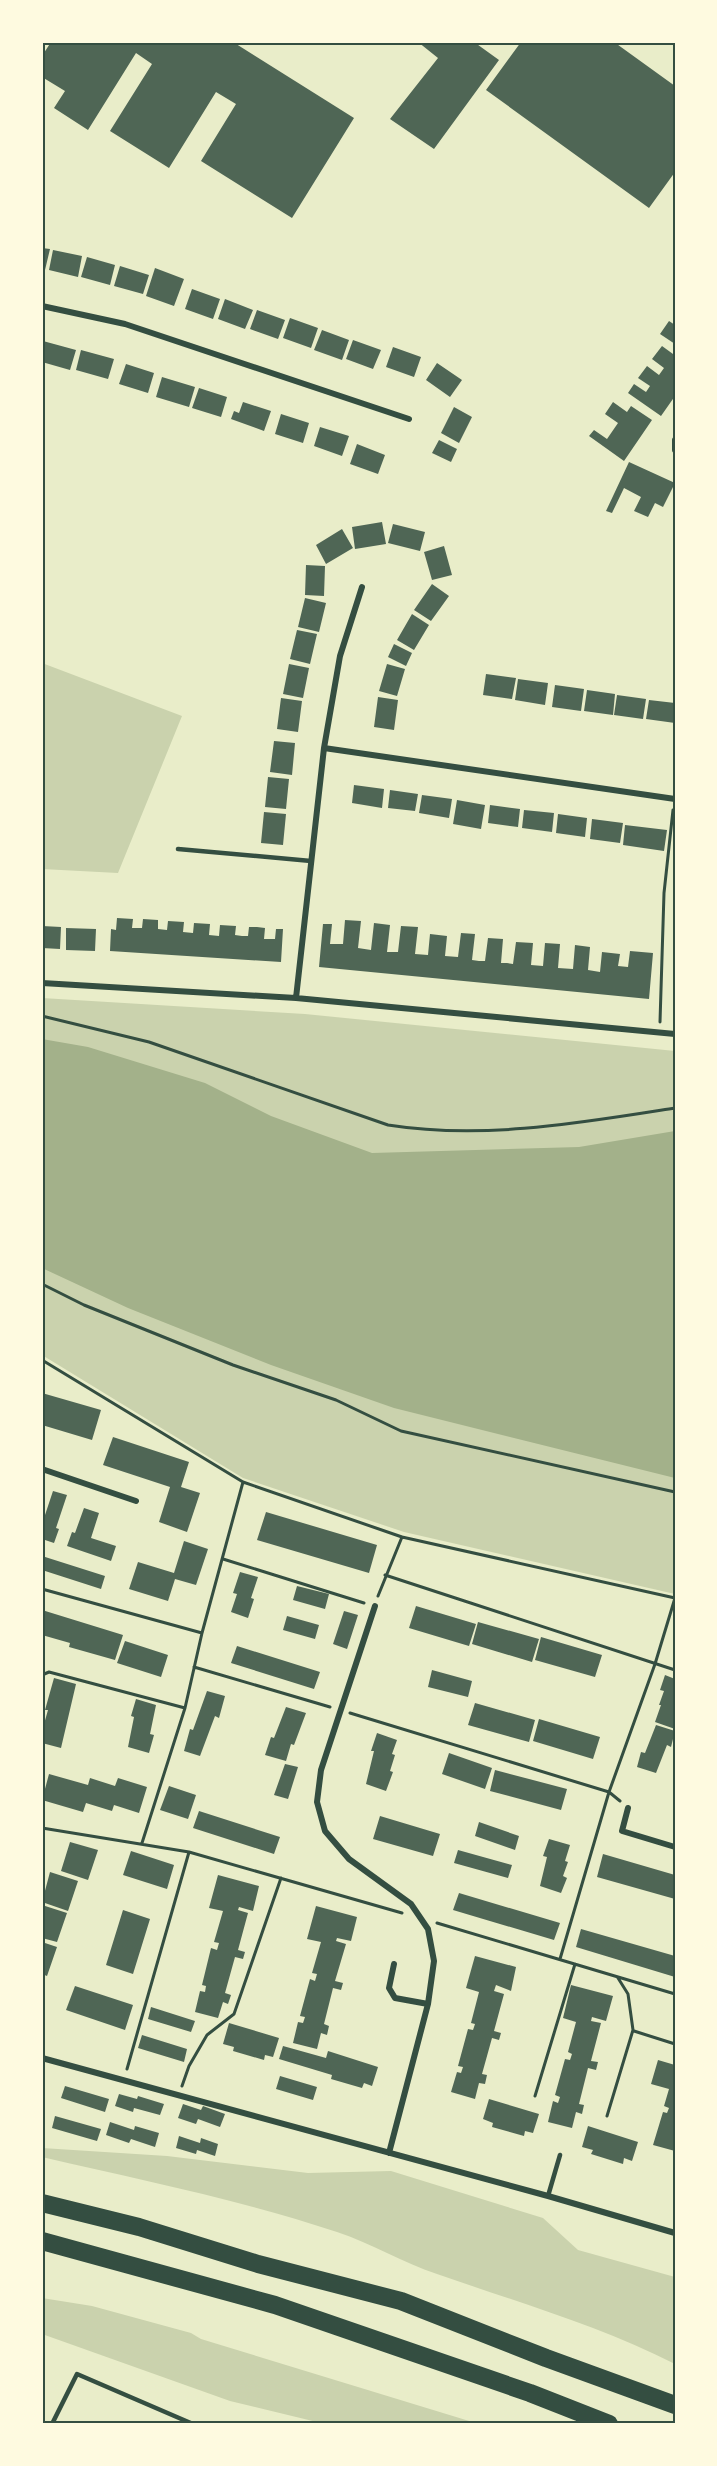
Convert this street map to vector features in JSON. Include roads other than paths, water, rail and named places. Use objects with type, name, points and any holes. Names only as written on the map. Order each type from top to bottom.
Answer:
[{"type":"highway","points":[[42,2203],[139,2227],[258,2264],[401,2301],[546,2358],[675,2405]]},
{"type":"highway","points":[[42,2241],[275,2305],[508,2385],[609,2424]]},
{"type":"street","points":[[42,306],[124,324],[410,419]]},
{"type":"street","points":[[675,441],[675,450]]},
{"type":"street","points":[[296,998],[324,748],[340,656],[362,587]]},
{"type":"street","points":[[324,748],[674,799]]},
{"type":"street","points":[[42,983],[296,998],[675,1034]]},
{"type":"street","points":[[42,1468],[136,1501]]},
{"type":"street","points":[[375,1606],[339,1710],[321,1770],[316,1802],[325,1831],[349,1859],[411,1904],[428,1929],[434,1961],[428,2004],[389,2153]]},
{"type":"street","points":[[628,1808],[622,1831],[675,1847]]},
{"type":"street","points":[[394,1964],[389,1988],[395,1998],[428,2004]]},
{"type":"street","points":[[42,2058],[548,2196],[675,2233]]},
{"type":"lane","points":[[178,849],[311,861]]},
{"type":"lane","points":[[548,2196],[560,2155]]},
{"type":"lane","points":[[52,2424],[77,2374],[193,2424]]}]
